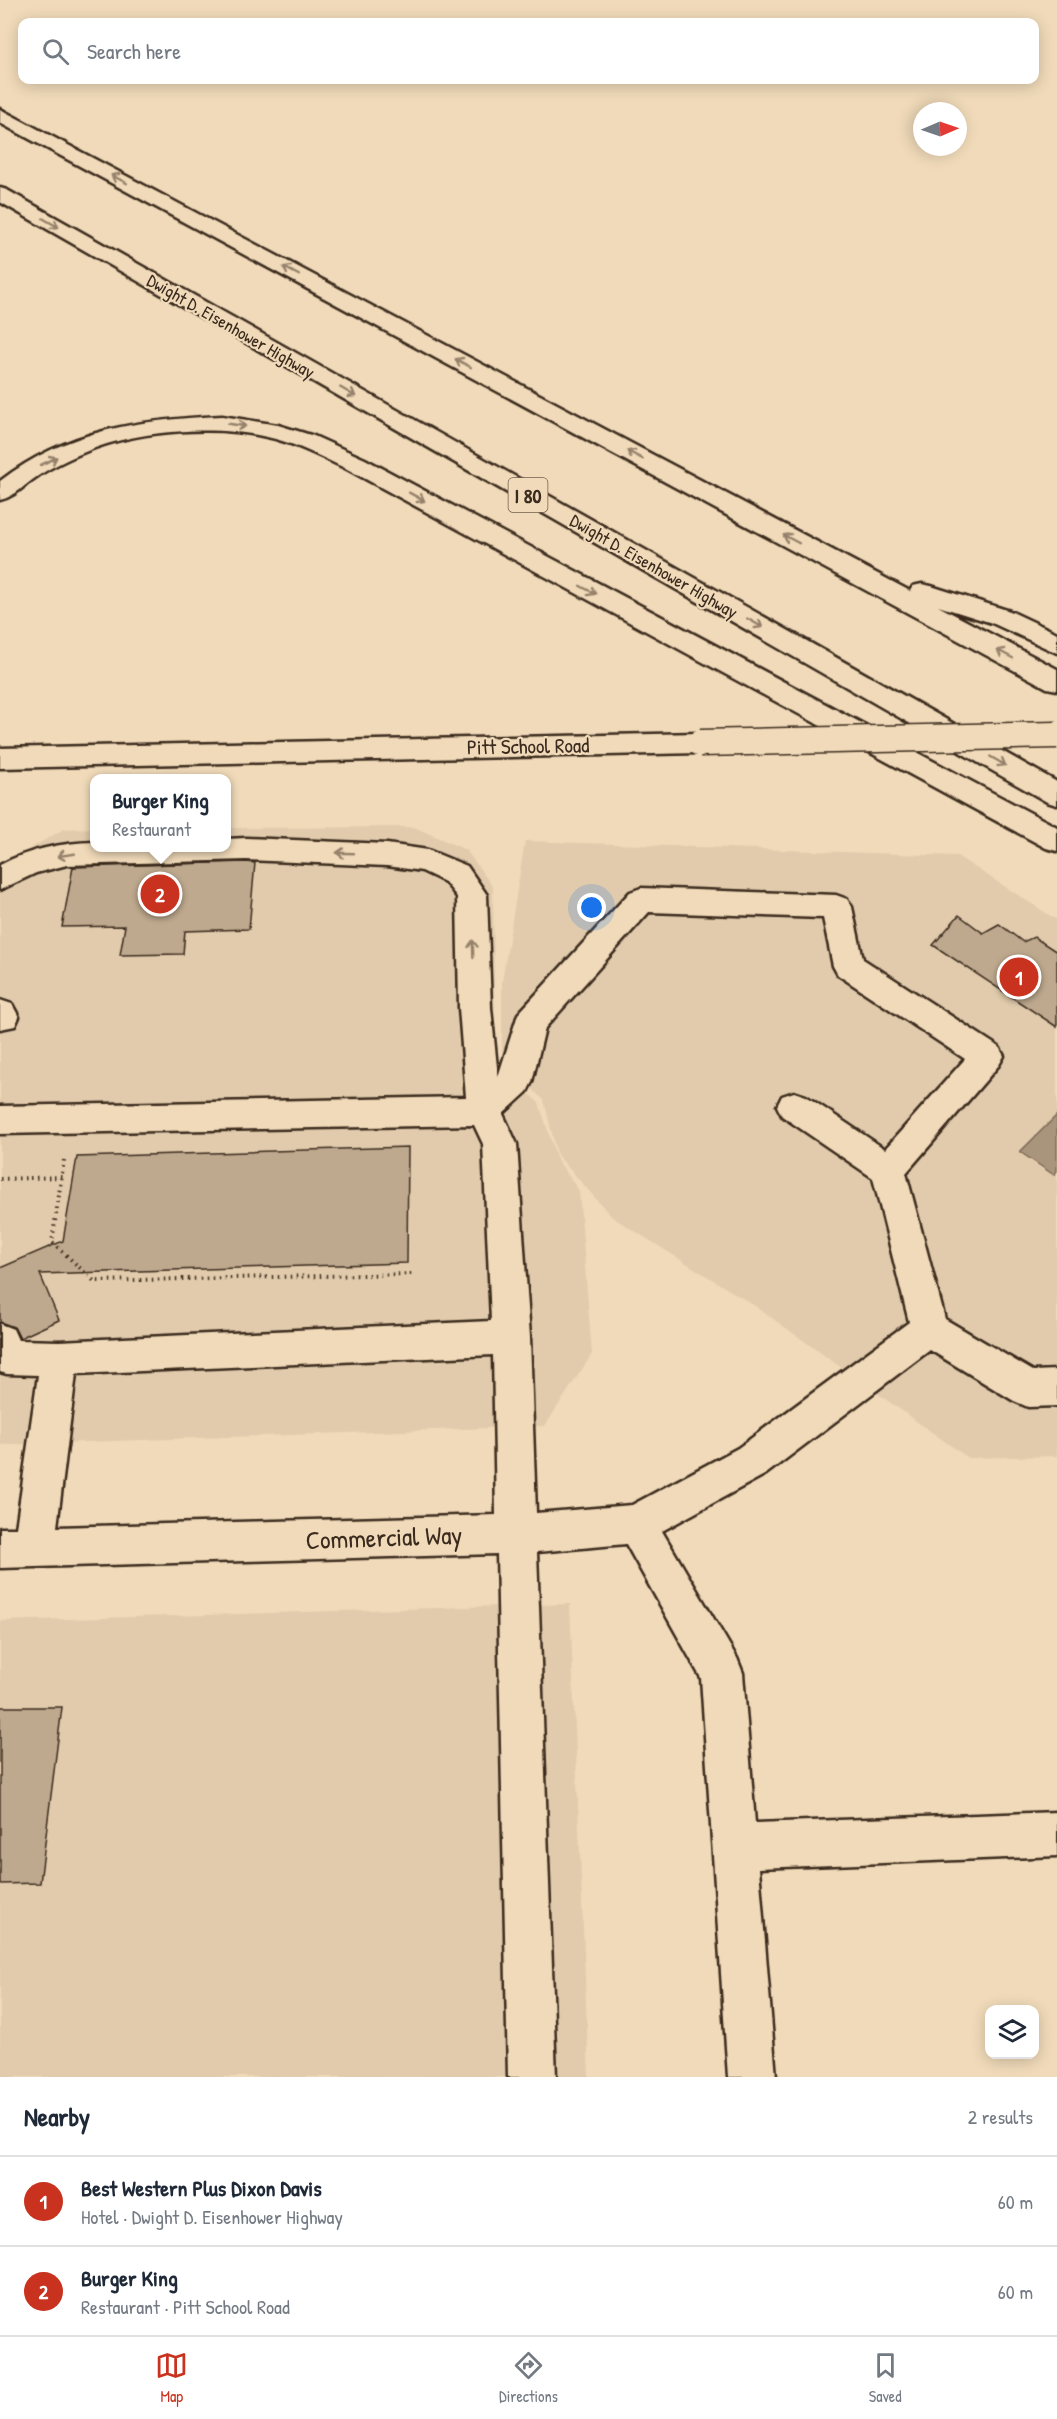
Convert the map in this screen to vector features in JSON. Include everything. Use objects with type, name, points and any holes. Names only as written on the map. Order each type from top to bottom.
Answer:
[{"type":"main road","points":[[0,115],[1057,681]]},
{"type":"main road","name":"Dwight D. Eisenhower Highway","points":[[0,194],[1057,795]]},
{"type":"main road","points":[[0,493],[30,470],[88,442],[159,426],[222,423],[270,430],[305,441],[357,464],[1057,840]]},
{"type":"main road","points":[[843,567],[1001,617],[1057,644]]},
{"type":"main road","name":"Pitt School Road","points":[[0,758],[1057,735]]},
{"type":"main road","points":[[231,849],[387,855],[428,861],[456,874],[472,895],[475,1008],[484,1110],[500,1144],[511,1337],[532,2077]]},
{"type":"main road","points":[[0,879],[27,864],[67,854],[139,852]]},
{"type":"main road","points":[[0,1120],[449,1113],[484,1110],[515,1082],[530,1023],[641,900],[836,908],[849,966],[987,1056],[888,1170]]},
{"type":"main road","points":[[794,1106],[888,1170],[929,1329],[1028,1389],[1057,1388]]},
{"type":"main road","name":"Commercial Way","points":[[17,1548],[515,1534],[636,1524],[752,1461],[929,1329]]},
{"type":"main road","points":[[0,1341],[7,1357],[59,1358],[511,1337]]},
{"type":"main road","points":[[17,1548],[59,1358]]},
{"type":"main road","points":[[636,1524],[722,1673],[752,2077]]},
{"type":"main road","points":[[735,1846],[1057,1834]]},
{"type":"path","points":[[65,1157],[52,1242],[94,1281],[412,1274]]},
{"type":"path","points":[[0,1179],[62,1177]]},
{"type":"shaded area","points":[[414,827],[466,850],[493,887],[495,1063],[539,1103],[557,1159],[579,1191],[592,1354],[545,1426],[0,1445],[0,866],[64,829],[90,828],[90,852],[231,852],[231,828]]},
{"type":"shaded area","points":[[525,841],[957,856],[1057,920],[1057,1456],[968,1458],[755,1306],[612,1217],[557,1155],[544,1100],[502,1062],[502,982]]},
{"type":"shaded area","points":[[1057,1115],[1057,1171],[1054,1175],[1020,1152]]},
{"type":"shaded area","points":[[570,1604],[589,2077],[0,2077],[0,1621]]},
{"type":"building","points":[[255,863],[249,929],[185,931],[183,954],[120,955],[125,926],[62,927],[73,867]]},
{"type":"building","points":[[959,915],[983,933],[999,924],[1023,942],[1034,937],[1057,952],[1057,1027],[933,945]]},
{"type":"building","points":[[408,1147],[407,1263],[40,1274],[59,1320],[20,1338],[14,1327],[0,1322],[0,1268],[63,1241],[77,1157]]},
{"type":"building","points":[[0,1707],[62,1707],[40,1883],[0,1884]]},
{"type":"place","name":"Burger King","points":[[160,894]]},
{"type":"place","name":"Best Western Plus Dixon Davis","points":[[1019,977]]}]
